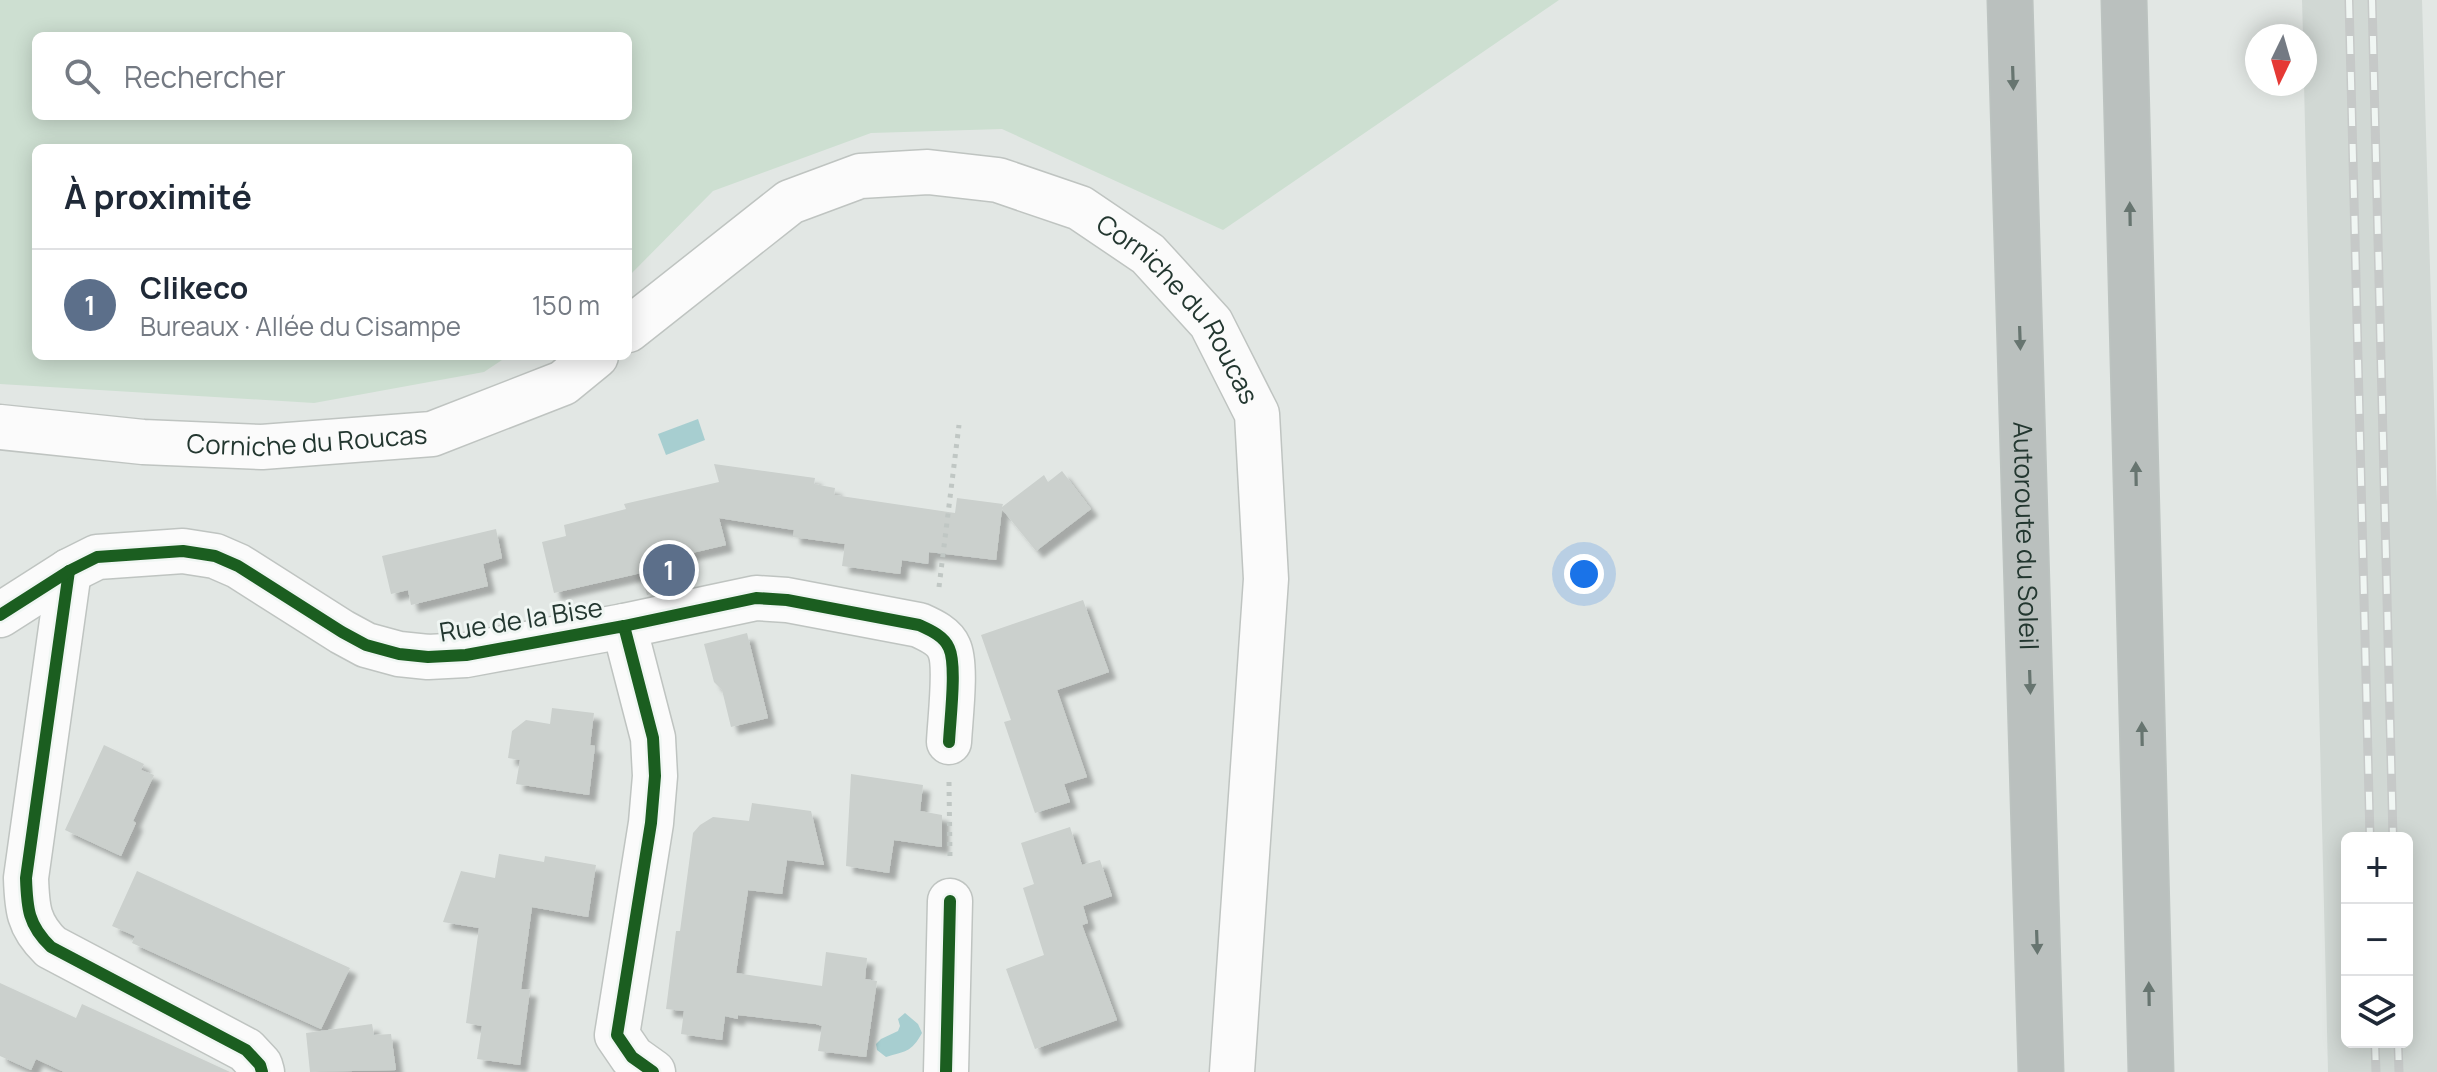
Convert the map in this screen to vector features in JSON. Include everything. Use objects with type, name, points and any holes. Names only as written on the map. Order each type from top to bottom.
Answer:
[{"type":"highway","name":"Autoroute du Soleil","points":[[2010,0],[2041,1072]]},
{"type":"highway","points":[[2124,0],[2151,1072]]},
{"type":"street","name":"Corniche du Roucas","points":[[632,327],[790,202],[860,176],[928,172],[998,180],[1080,208],[1148,254],[1211,323],[1257,414],[1266,579],[1232,1072]]},
{"type":"street","name":"Corniche du Roucas","points":[[0,427],[143,442],[262,447],[432,434],[563,383],[591,360]]},
{"type":"street","name":"Rue de la Bise","points":[[0,615],[97,557],[183,551],[215,556],[238,566],[342,632],[366,645],[399,654],[428,657],[466,655],[624,626],[653,738],[655,776],[651,823],[617,1035],[632,1057],[653,1072]]},
{"type":"street","points":[[69,571],[26,878],[27,908],[37,934],[51,947],[246,1050],[260,1065],[262,1072]]},
{"type":"street","points":[[624,626],[756,598],[787,600],[919,625],[934,632],[948,645],[952,659],[949,742]]},
{"type":"street","points":[[946,1072],[950,901]]},
{"type":"path","points":[[934,632],[959,425]]},
{"type":"path","points":[[949,742],[950,901]]},
{"type":"shaded area","points":[[2302,0],[2422,0],[2437,502],[2437,1072],[2328,1072],[2304,96],[2317,96],[2317,24],[2303,24]]},
{"type":"green space","points":[[0,0],[1559,0],[1223,230],[1002,129],[871,133],[713,191],[632,273],[632,144],[32,144],[32,360],[502,360],[484,372],[314,403],[0,384]]},
{"type":"water","points":[[698,419],[705,440],[666,455],[658,434]]},
{"type":"water","points":[[905,1013],[918,1024],[922,1033],[911,1048],[886,1057],[877,1050],[876,1044],[898,1031],[898,1019]]},
{"type":"building","points":[[714,464],[815,478],[814,484],[835,488],[834,495],[955,513],[957,498],[1003,504],[1002,507],[1044,475],[1048,482],[1062,471],[1091,509],[1036,551],[1002,509],[996,560],[929,552],[928,564],[902,560],[900,574],[842,566],[845,544],[793,537],[794,530],[719,518],[726,545],[675,557],[683,587],[647,595],[641,573],[554,593],[542,542],[566,536],[564,525],[626,509],[624,504],[719,482]]},
{"type":"building","points":[[496,529],[502,558],[483,564],[488,586],[411,605],[408,590],[391,594],[382,556]]},
{"type":"building","points":[[1083,600],[1109,672],[1057,690],[1087,777],[1064,784],[1070,802],[1035,813],[1004,722],[1011,720],[981,635]]},
{"type":"building","points":[[747,633],[768,718],[731,727],[722,690],[714,682],[704,644]]},
{"type":"building","points":[[552,708],[594,713],[590,745],[595,746],[589,795],[516,784],[520,760],[508,758],[512,731],[526,720],[550,724]]},
{"type":"building","points":[[104,745],[144,764],[141,770],[154,775],[121,856],[65,830]]},
{"type":"building","points":[[851,774],[923,785],[920,811],[942,815],[942,847],[894,840],[889,873],[846,866]]},
{"type":"building","points":[[752,803],[811,811],[824,865],[787,860],[782,894],[748,890],[736,973],[822,986],[826,952],[867,958],[865,979],[877,981],[866,1057],[818,1051],[822,1026],[816,1024],[738,1015],[738,1019],[725,1016],[722,1040],[681,1034],[684,1011],[666,1009],[693,833],[713,817],[749,821]]},
{"type":"building","points":[[1070,827],[1082,865],[1100,860],[1112,896],[1083,906],[1088,923],[1082,925],[1117,1020],[1035,1049],[1006,969],[1044,955],[1023,888],[1034,884],[1021,843]]},
{"type":"building","points":[[499,854],[544,862],[545,856],[596,865],[588,917],[532,907],[521,989],[530,990],[520,1065],[477,1059],[482,1026],[466,1023],[479,928],[443,922],[461,871],[495,878]]},
{"type":"building","points":[[137,871],[350,968],[321,1029],[132,943],[135,936],[112,926]]},
{"type":"building","points":[[0,983],[76,1018],[82,1004],[230,1072],[64,1072],[36,1059],[31,1070],[0,1056]]},
{"type":"building","points":[[372,1024],[374,1035],[391,1034],[396,1070],[310,1072],[306,1033]]},
{"type":"railway","points":[[2349,0],[2370,832]]},
{"type":"railway","points":[[2372,0],[2393,832]]},
{"type":"railway","points":[[2375,1048],[2376,1072]]},
{"type":"railway","points":[[2398,1048],[2399,1072]]},
{"type":"cycle path","points":[[0,615],[97,557],[183,551],[215,556],[238,566],[342,632],[366,645],[399,654],[428,657],[466,655],[624,626],[653,738],[655,776],[651,823],[617,1035],[632,1057],[653,1072]]},
{"type":"cycle path","points":[[69,571],[26,878],[28,907],[33,923],[51,947],[246,1050],[260,1065],[262,1072]]},
{"type":"cycle path","points":[[624,626],[756,598],[787,600],[919,625],[944,640],[949,648],[953,679],[949,742]]},
{"type":"cycle path","points":[[946,1072],[950,901]]},
{"type":"place","name":"Clikeco","points":[[669,570]]}]
